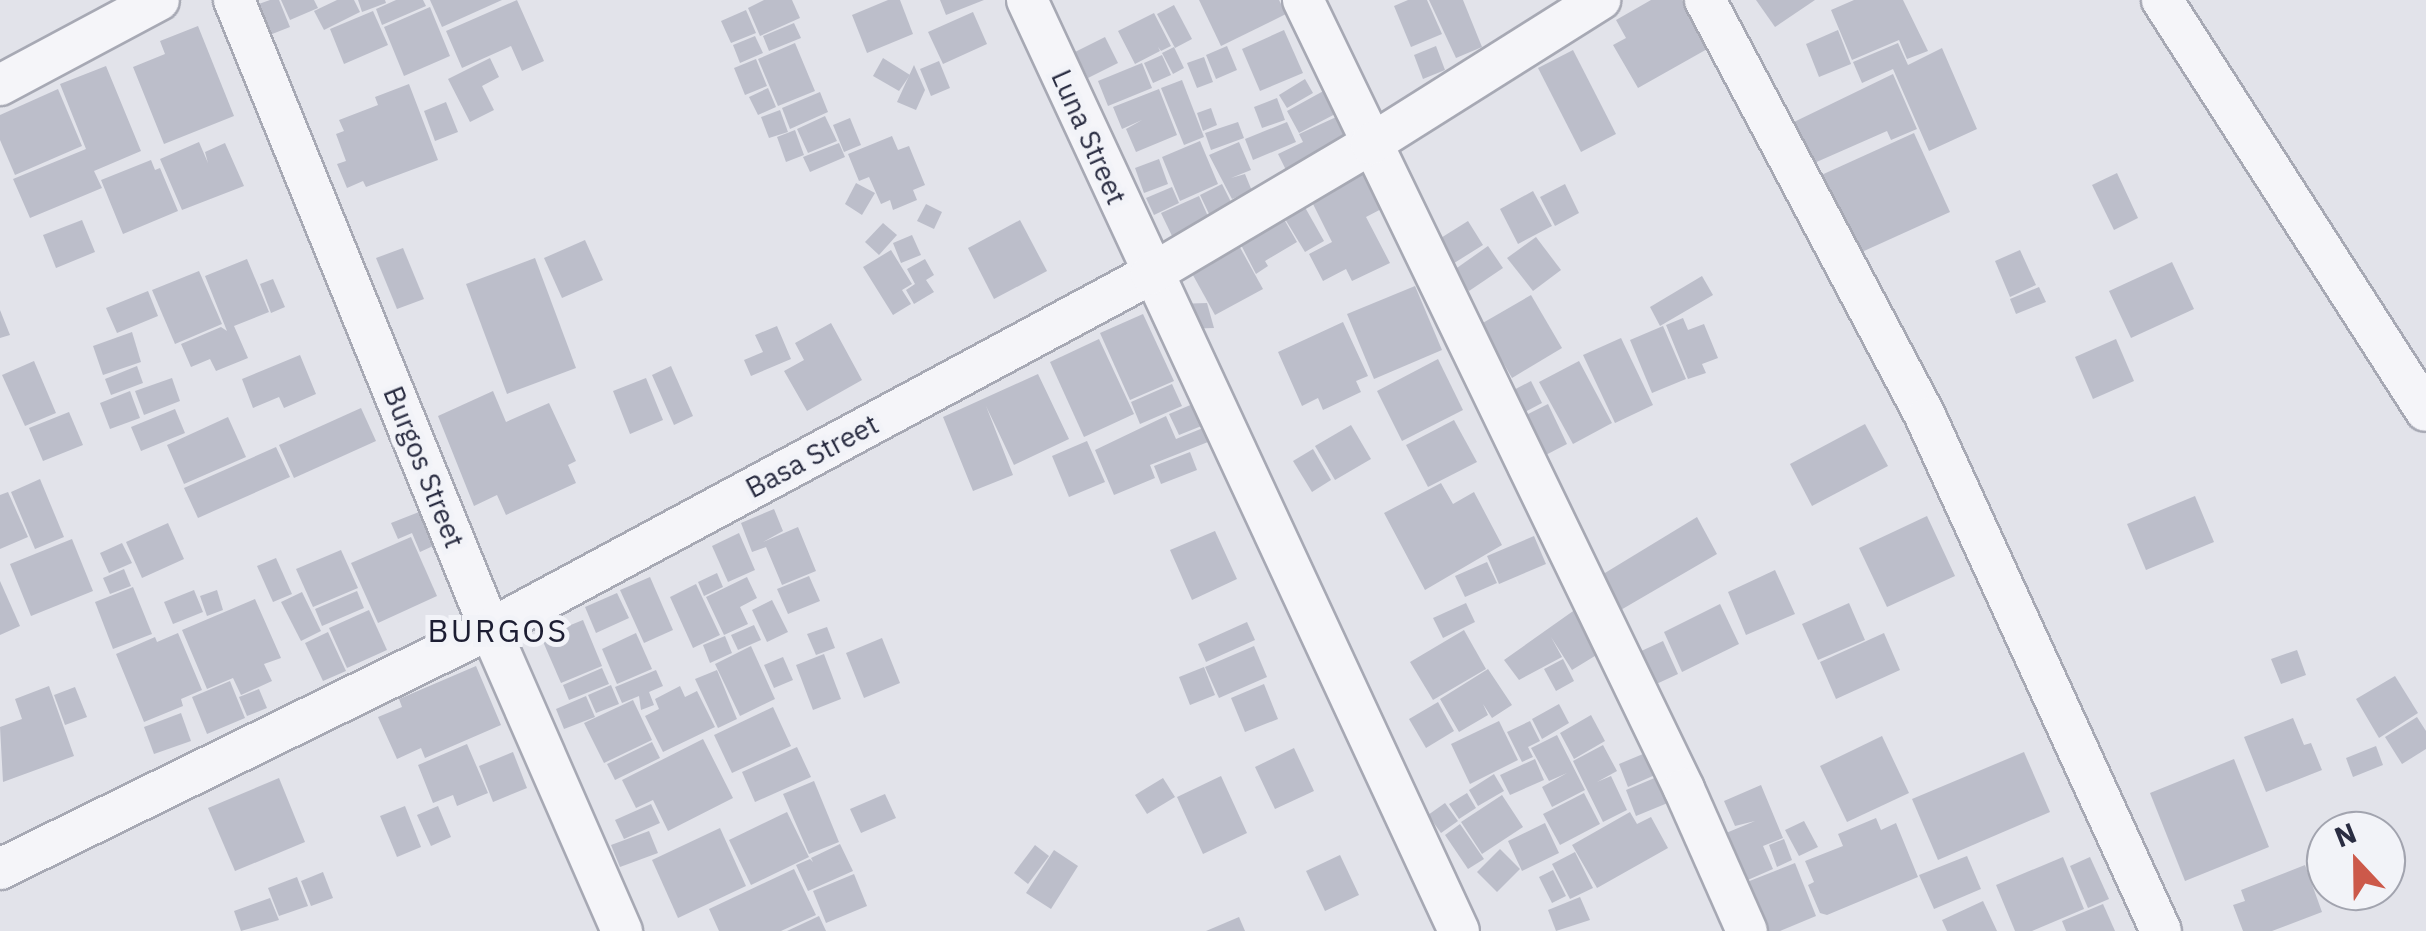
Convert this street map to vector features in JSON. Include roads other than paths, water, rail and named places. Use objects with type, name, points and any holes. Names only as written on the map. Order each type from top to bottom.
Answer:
[{"type":"street","points":[[0,85],[159,0]]},
{"type":"street","name":"Burgos Street","points":[[234,0],[490,629],[622,931]]},
{"type":"street","name":"Luna Street","points":[[1027,0],[1150,274],[1459,931]]},
{"type":"street","points":[[1303,0],[1684,789],[1746,931]]},
{"type":"street","name":"Basa Street","points":[[0,869],[490,629],[1150,274],[1371,144],[1600,0]]},
{"type":"street","points":[[1705,0],[1926,418],[2161,931]]},
{"type":"street","points":[[2162,0],[2426,411]]},
{"type":"district","name":"BURGOS","points":[[498,630]]}]
